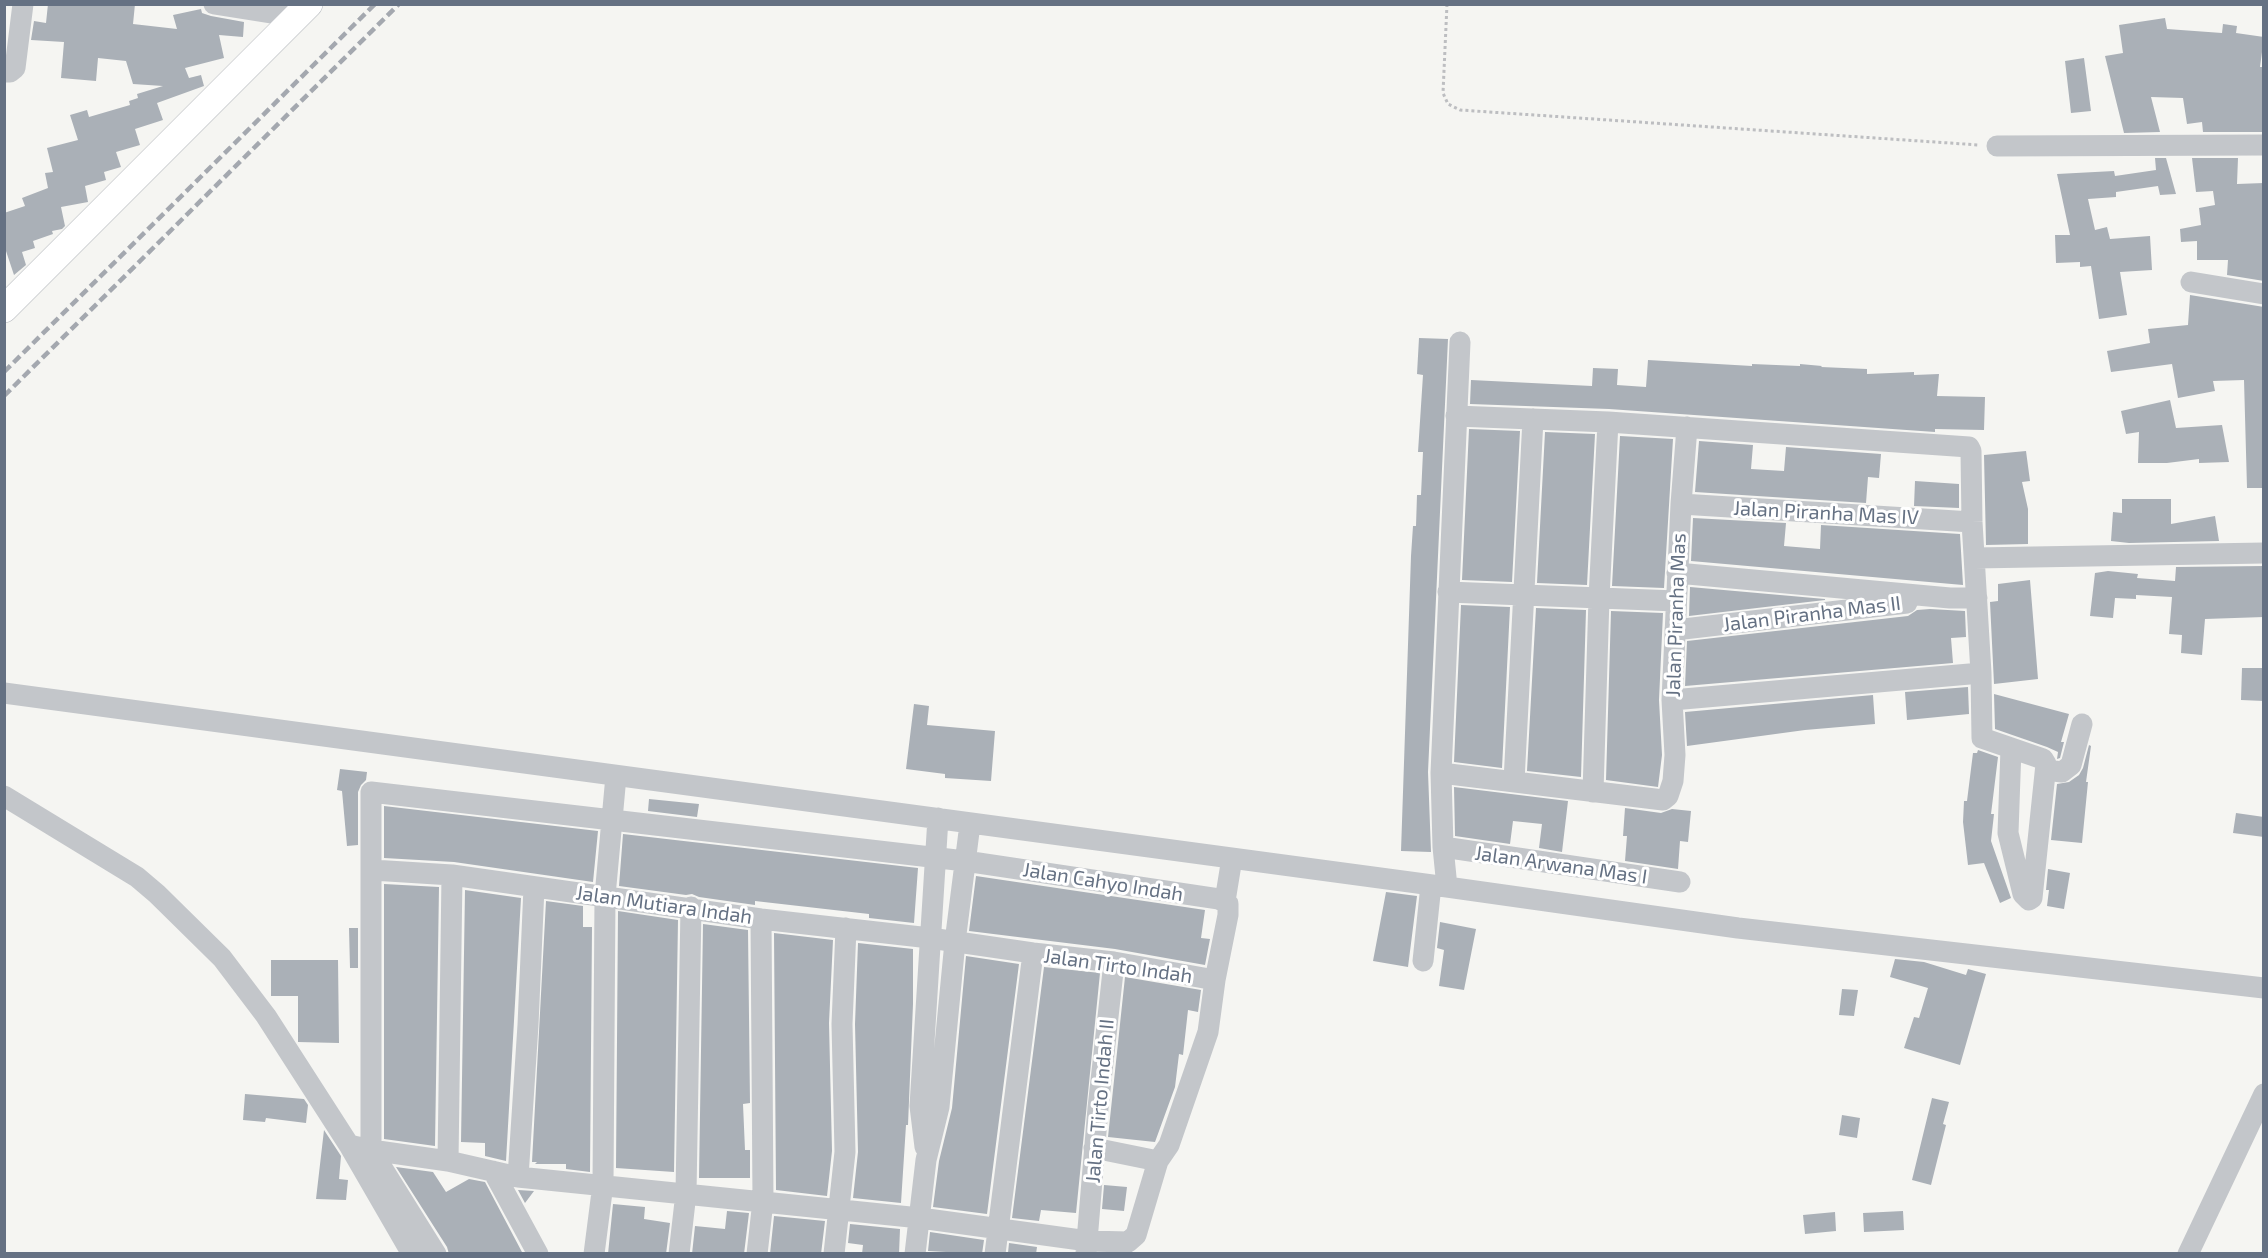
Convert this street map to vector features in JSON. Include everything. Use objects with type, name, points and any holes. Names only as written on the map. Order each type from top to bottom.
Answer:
[{"type":"main road","points":[[4,309],[302,11]]},
{"type":"street","points":[[4,72],[10,72],[15,68],[22,4]]},
{"type":"street","points":[[213,4],[302,11]]},
{"type":"street","points":[[1997,146],[2264,145]]},
{"type":"street","points":[[2191,282],[2264,294]]},
{"type":"street","points":[[1423,961],[1439,886],[1443,847],[1442,773],[1448,592],[1460,342]]},
{"type":"street","points":[[1456,416],[1608,422],[1966,446],[1971,451],[1982,738],[2043,759],[2046,764],[2032,898],[2029,900],[2023,894],[2008,833],[2011,748]]},
{"type":"street","points":[[1514,781],[1533,419]]},
{"type":"street","points":[[1442,773],[1593,792],[1599,598],[1608,422]]},
{"type":"street","name":"Jalan Piranha Mas","points":[[1593,792],[1663,800],[1668,796],[1673,781],[1675,755],[1672,700],[1677,573],[1687,427]]},
{"type":"street","name":"Jalan Piranha Mas IV","points":[[1681,504],[1972,522]]},
{"type":"street","points":[[1975,558],[2264,554]]},
{"type":"street","points":[[1677,573],[1950,598],[1977,598]]},
{"type":"street","points":[[1448,592],[1676,601]]},
{"type":"street","name":"Jalan Piranha Mas II","points":[[1675,630],[1950,598]]},
{"type":"street","points":[[1672,700],[1981,673]]},
{"type":"street","points":[[4,693],[1738,928],[2264,988]]},
{"type":"street","points":[[2046,770],[2062,772],[2071,765],[2082,724]]},
{"type":"street","points":[[594,1254],[603,1184],[605,896],[616,776]]},
{"type":"street","name":"Jalan Cahyo Indah","points":[[372,870],[369,795],[373,792],[965,861],[1226,908]]},
{"type":"street","points":[[4,796],[136,878],[157,894],[208,944],[246,988],[266,1016],[349,1145],[412,1254]]},
{"type":"street","points":[[926,1160],[920,1106],[938,818]]},
{"type":"street","points":[[915,1254],[926,1160],[939,1107],[955,942],[970,824]]},
{"type":"street","name":"Jalan Arwana Mas I","points":[[1443,847],[1680,882]]},
{"type":"street","name":"Jalan Tirto Indah","points":[[955,942],[1114,962],[1215,980],[1232,858]]},
{"type":"street","points":[[372,870],[371,1150],[436,1254]]},
{"type":"street","name":"Jalan Mutiara Indah","points":[[372,870],[452,875],[691,907],[761,919],[955,942]]},
{"type":"street","points":[[448,1161],[452,875]]},
{"type":"street","points":[[518,1177],[534,887]]},
{"type":"street","points":[[679,1254],[686,1193],[691,907]]},
{"type":"street","points":[[757,1254],[763,1202],[761,919]]},
{"type":"street","points":[[834,1254],[845,1152],[842,1024],[846,928]]},
{"type":"street","points":[[995,1254],[1033,953]]},
{"type":"street","name":"Jalan Tirto Indah II","points":[[1087,1247],[1094,1148],[1114,962]]},
{"type":"street","points":[[349,1145],[448,1161],[518,1177],[920,1218],[1087,1247],[1128,1242],[1133,1239],[1158,1161],[1169,1144],[1208,1032],[1215,980]]},
{"type":"street","points":[[2188,1254],[2264,1094]]},
{"type":"street","points":[[1094,1148],[1158,1161]]},
{"type":"street","points":[[492,1171],[538,1254]]},
{"type":"path","points":[[1447,4],[1443,93],[1448,104],[1460,110],[1997,146]]},
{"type":"building","points":[[48,4],[135,4],[133,24],[177,29],[173,15],[201,9],[202,13],[211,16],[244,22],[243,37],[219,35],[224,58],[185,68],[189,78],[201,75],[204,86],[157,103],[163,120],[135,129],[140,145],[116,152],[121,167],[104,172],[106,180],[85,186],[88,202],[61,207],[65,226],[52,231],[53,234],[33,241],[35,248],[22,252],[26,265],[14,275],[4,245],[4,213],[25,206],[22,198],[48,188],[45,173],[53,172],[47,148],[78,140],[70,115],[87,110],[89,117],[130,105],[129,101],[138,98],[137,94],[163,86],[133,84],[126,61],[98,58],[96,81],[61,78],[64,42],[31,40],[34,21],[46,23]]},
{"type":"building","points":[[2165,18],[2167,29],[2222,33],[2223,24],[2237,26],[2236,33],[2264,37],[2260,67],[2264,67],[2264,132],[2203,132],[2202,122],[2187,124],[2183,98],[2151,97],[2160,132],[2124,133],[2105,56],[2123,53],[2119,25]]},
{"type":"building","points":[[2084,58],[2091,111],[2071,113],[2065,61]]},
{"type":"building","points":[[2155,158],[2166,158],[2176,194],[2160,195],[2158,186],[2116,192],[2116,197],[2088,199],[2095,230],[2107,227],[2110,239],[2150,236],[2152,270],[2120,272],[2127,315],[2099,319],[2091,266],[2080,267],[2080,262],[2056,263],[2055,235],[2070,235],[2057,174],[2114,171],[2115,176],[2156,170]]},
{"type":"building","points":[[2192,158],[2238,158],[2237,184],[2264,183],[2264,281],[2227,275],[2228,260],[2197,260],[2197,241],[2181,242],[2180,229],[2201,225],[2199,208],[2215,205],[2213,191],[2196,192]]},
{"type":"building","points":[[2190,295],[2264,307],[2264,488],[2247,488],[2244,380],[2213,381],[2215,391],[2178,398],[2172,364],[2111,372],[2107,351],[2150,343],[2148,329],[2188,325]]},
{"type":"building","points":[[1419,338],[1448,339],[1428,772],[1431,852],[1401,851],[1411,556],[1413,526],[1416,526],[1417,495],[1421,495],[1423,452],[1418,452],[1423,375],[1417,374]]},
{"type":"building","points":[[1648,360],[1752,366],[1752,364],[1800,366],[1800,364],[1867,369],[1867,374],[1914,372],[1914,375],[1939,374],[1937,396],[1985,397],[1984,430],[1935,429],[1935,432],[1609,409],[1470,404],[1471,380],[1592,386],[1593,368],[1618,369],[1617,385],[1646,387]]},
{"type":"building","points":[[2170,400],[2176,428],[2222,425],[2229,462],[2199,463],[2199,459],[2167,463],[2138,463],[2139,432],[2126,434],[2121,411]]},
{"type":"building","points":[[1469,429],[1520,431],[1512,582],[1462,580]]},
{"type":"building","points":[[1545,432],[1595,434],[1587,585],[1537,583]]},
{"type":"building","points":[[1620,436],[1673,439],[1664,588],[1612,586]]},
{"type":"building","points":[[1699,441],[1753,445],[1751,469],[1784,471],[1786,447],[1881,454],[1879,478],[1868,477],[1866,503],[1695,492]]},
{"type":"building","points":[[2026,451],[2030,481],[2022,482],[2028,509],[2028,544],[1986,545],[1984,455]]},
{"type":"building","points":[[1915,481],[1959,484],[1959,508],[1914,506]]},
{"type":"building","points":[[2122,499],[2171,499],[2171,524],[2215,516],[2219,541],[2129,543],[2111,541],[2113,512],[2122,513]]},
{"type":"building","points":[[1693,518],[1786,523],[1784,546],[1820,549],[1821,525],[1960,534],[1963,585],[1691,561]]},
{"type":"building","points":[[2264,566],[2264,617],[2205,619],[2202,655],[2181,653],[2182,635],[2169,634],[2172,597],[2136,595],[2136,599],[2115,598],[2113,618],[2090,616],[2095,573],[2108,571],[2138,574],[2137,578],[2175,581],[2176,567]]},
{"type":"building","points":[[2030,580],[2038,679],[1994,684],[1990,602],[1998,601],[1998,584]]},
{"type":"building","points":[[1690,587],[1825,599],[1825,600],[1689,616]]},
{"type":"building","points":[[1461,605],[1510,607],[1502,768],[1454,762]]},
{"type":"building","points":[[1536,608],[1586,610],[1581,777],[1527,771]]},
{"type":"building","points":[[1917,610],[1965,611],[1966,637],[1951,638],[1953,663],[1685,686],[1687,641],[1908,616]]},
{"type":"building","points":[[1611,611],[1663,613],[1659,700],[1662,755],[1658,787],[1606,780]]},
{"type":"building","points":[[2242,668],[2264,668],[2264,701],[2241,700]]},
{"type":"building","points":[[1968,687],[1969,714],[1907,720],[1905,692]]},
{"type":"building","points":[[1994,694],[2069,714],[2061,742],[2064,742],[2060,758],[2057,759],[2058,752],[2047,747],[1995,729]]},
{"type":"building","points":[[1873,695],[1875,724],[1805,730],[1687,746],[1685,712]]},
{"type":"building","points":[[914,704],[929,706],[927,725],[995,731],[991,781],[945,778],[945,774],[906,769]]},
{"type":"building","points":[[2089,745],[2091,746],[2082,843],[2051,840],[2057,784],[2069,782],[2079,775]]},
{"type":"building","points":[[1978,750],[1998,757],[1991,814],[1994,814],[1991,841],[2011,898],[2000,903],[1984,863],[1968,865],[1963,822],[1964,801],[1967,801],[1973,753],[1977,753]]},
{"type":"building","points":[[340,769],[367,772],[366,780],[358,792],[358,845],[347,846],[342,791],[337,790]]},
{"type":"building","points":[[1454,787],[1568,801],[1562,852],[1539,848],[1542,824],[1513,821],[1510,844],[1455,836]]},
{"type":"building","points":[[649,799],[699,804],[697,817],[648,811]]},
{"type":"building","points":[[384,806],[598,831],[593,882],[454,862],[384,858]]},
{"type":"building","points":[[1625,808],[1661,813],[1672,809],[1691,811],[1688,842],[1680,841],[1678,869],[1625,861],[1627,836],[1623,836]]},
{"type":"building","points":[[2236,813],[2264,817],[2264,837],[2233,833]]},
{"type":"building","points":[[623,834],[918,868],[914,923],[869,918],[869,914],[755,901],[755,905],[692,894],[619,886]]},
{"type":"building","points":[[2048,869],[2070,873],[2064,909],[2047,906]]},
{"type":"building","points":[[976,876],[1205,910],[1201,938],[1210,939],[1205,965],[1115,949],[969,931]]},
{"type":"building","points":[[384,884],[439,887],[435,1146],[384,1139]]},
{"type":"building","points":[[465,890],[521,898],[506,1161],[485,1156],[485,1143],[461,1142]]},
{"type":"building","points":[[1386,892],[1417,896],[1408,967],[1373,961]]},
{"type":"building","points":[[546,901],[583,906],[583,927],[592,927],[590,1172],[566,1169],[566,1164],[535,1164],[537,1162],[532,1162]]},
{"type":"building","points":[[618,911],[678,920],[674,1172],[616,1168]]},
{"type":"building","points":[[1440,922],[1476,929],[1464,990],[1439,986],[1444,950],[1437,948]]},
{"type":"building","points":[[703,924],[748,930],[750,1103],[743,1104],[745,1150],[750,1150],[750,1178],[699,1178]]},
{"type":"building","points":[[349,928],[358,928],[358,968],[350,968]]},
{"type":"building","points":[[774,933],[833,940],[829,1023],[832,1151],[827,1196],[776,1190]]},
{"type":"building","points":[[858,943],[913,949],[908,1125],[906,1125],[901,1203],[853,1198],[858,1152],[855,1024]]},
{"type":"building","points":[[966,956],[1019,964],[987,1214],[933,1207],[939,1161],[952,1108]]},
{"type":"building","points":[[1895,959],[1924,962],[1966,975],[1968,969],[1986,974],[1960,1065],[1904,1048],[1914,1017],[1919,1018],[1928,988],[1890,977]]},
{"type":"building","points":[[271,960],[338,960],[339,1043],[298,1042],[298,996],[271,996]]},
{"type":"building","points":[[1044,967],[1100,973],[1076,1213],[1041,1210],[1039,1221],[1012,1218]]},
{"type":"building","points":[[1125,977],[1201,990],[1198,1012],[1188,1010],[1183,1055],[1179,1054],[1175,1087],[1155,1142],[1108,1137]]},
{"type":"building","points":[[1842,989],[1858,990],[1854,1016],[1839,1015]]},
{"type":"building","points":[[245,1094],[304,1099],[308,1105],[306,1123],[266,1118],[265,1122],[243,1120]]},
{"type":"building","points":[[1932,1098],[1949,1102],[1943,1124],[1946,1125],[1931,1185],[1912,1180]]},
{"type":"building","points":[[1842,1115],[1860,1118],[1857,1138],[1839,1135]]},
{"type":"building","points":[[324,1130],[341,1156],[339,1179],[348,1180],[346,1200],[316,1199]]},
{"type":"building","points":[[396,1167],[433,1172],[446,1192],[469,1179],[485,1182],[523,1254],[449,1254],[447,1247]]},
{"type":"building","points":[[1104,1185],[1127,1187],[1124,1211],[1102,1209]]},
{"type":"building","points":[[518,1190],[534,1191],[525,1203]]},
{"type":"building","points":[[613,1204],[645,1207],[644,1219],[670,1223],[666,1254],[608,1254]]},
{"type":"building","points":[[727,1211],[749,1213],[744,1254],[692,1254],[695,1226],[725,1229]]},
{"type":"building","points":[[1903,1211],[1904,1230],[1864,1232],[1863,1213]]},
{"type":"building","points":[[1835,1212],[1836,1231],[1805,1234],[1803,1215]]},
{"type":"building","points":[[774,1216],[825,1221],[821,1254],[770,1254]]},
{"type":"building","points":[[850,1224],[900,1229],[899,1254],[862,1254],[863,1245],[848,1243]]},
{"type":"building","points":[[930,1232],[984,1240],[982,1254],[928,1251]]},
{"type":"building","points":[[1009,1243],[1037,1247],[1036,1254],[1008,1253]]},
{"type":"railway","points":[[4,372],[375,4]]},
{"type":"railway","points":[[4,396],[399,4]]}]
